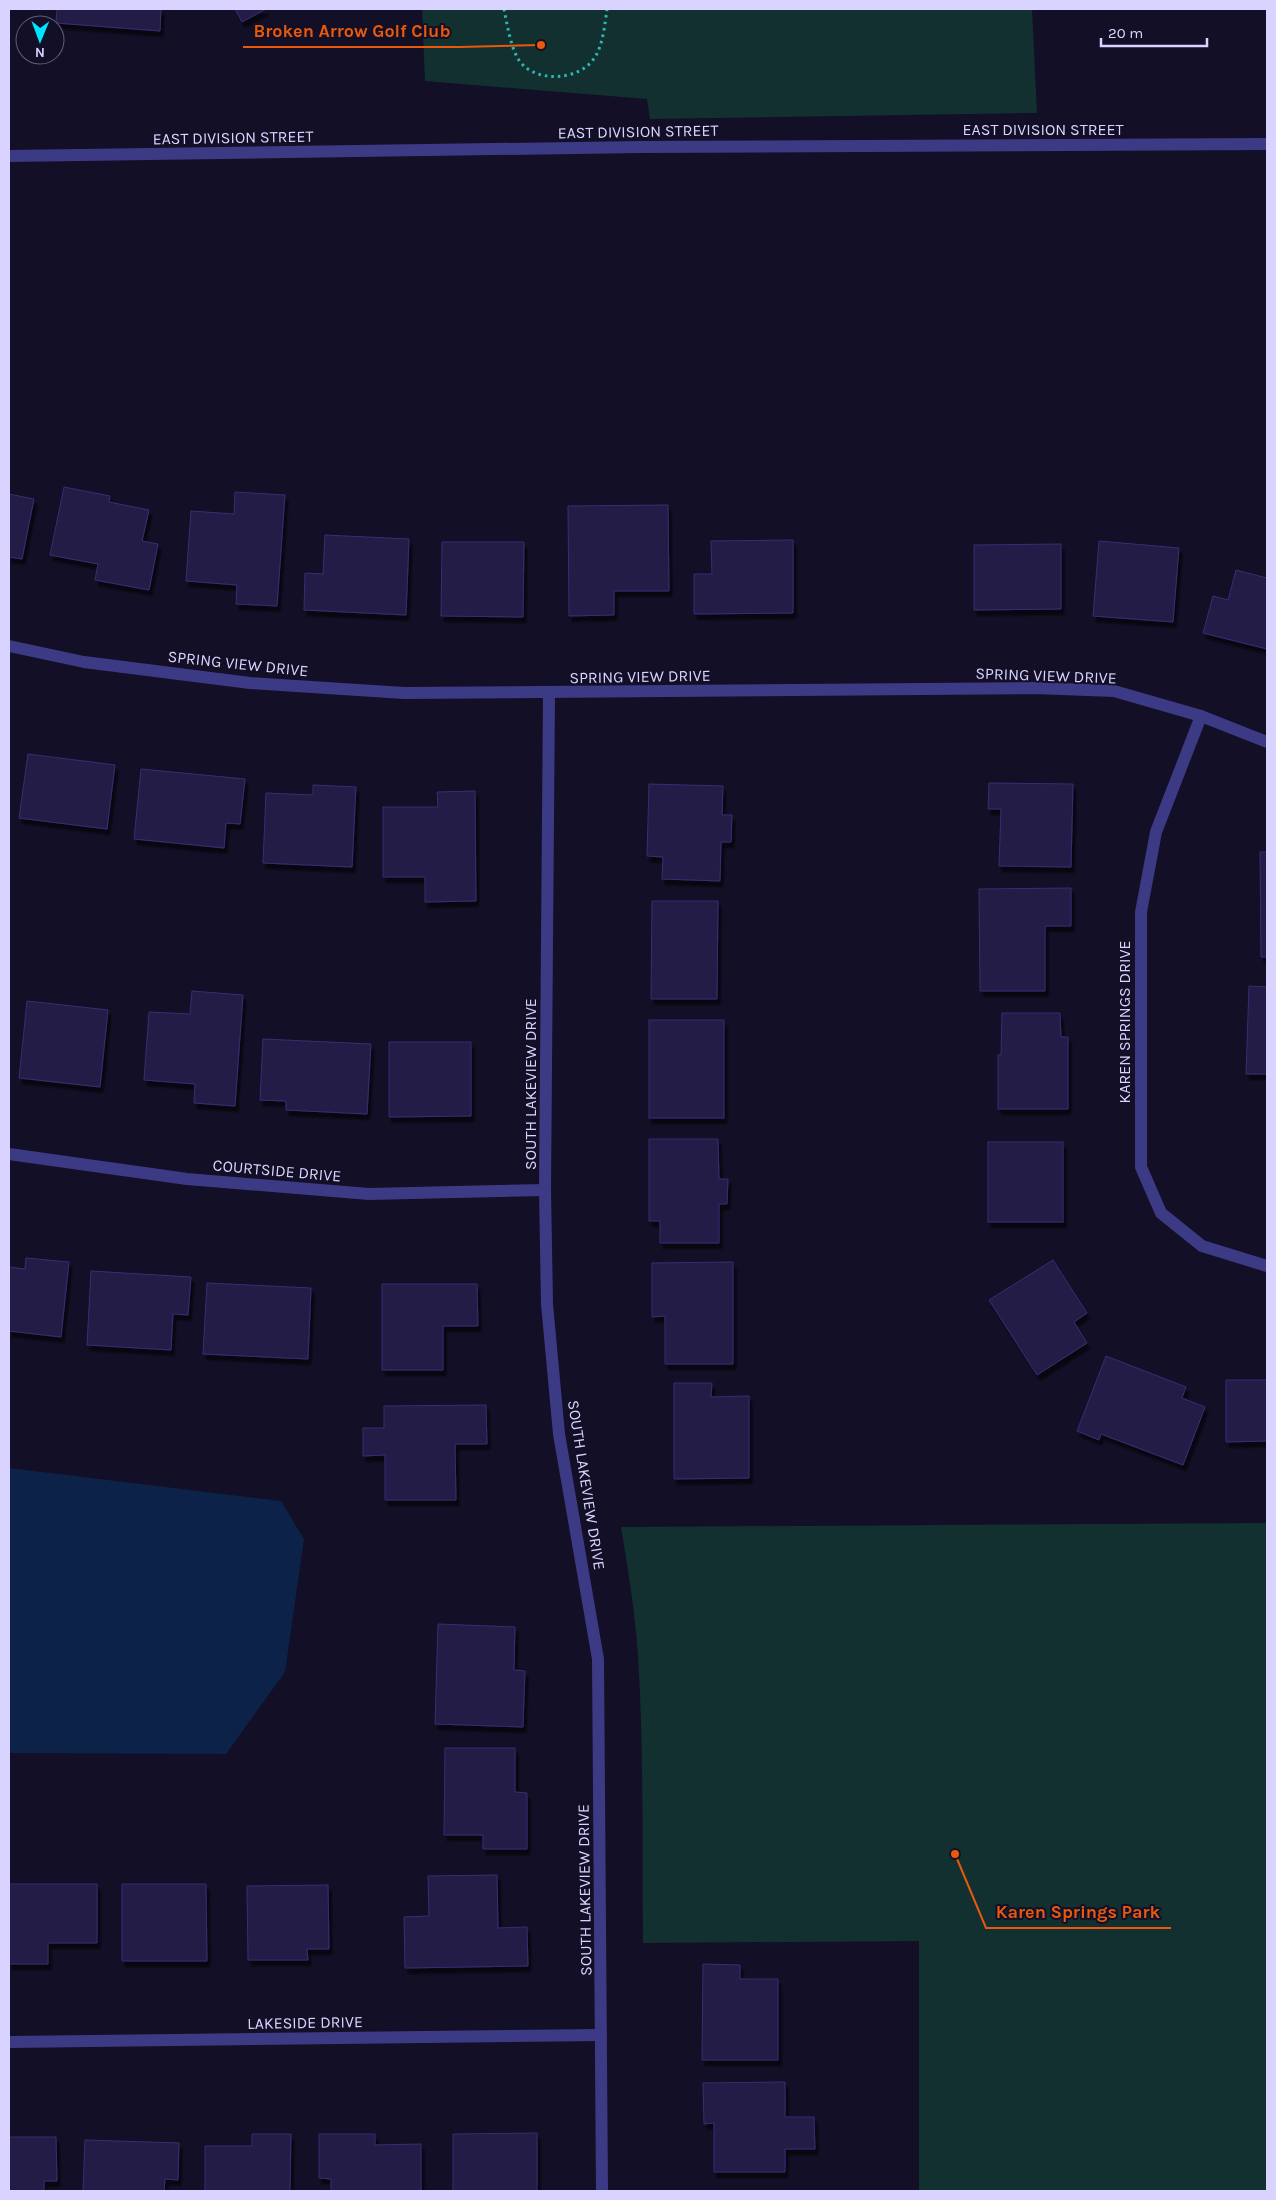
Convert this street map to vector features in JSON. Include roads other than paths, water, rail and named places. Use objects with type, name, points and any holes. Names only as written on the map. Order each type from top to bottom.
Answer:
[{"type":"street","name":"EAST DIVISION STREET","points":[[9,156],[651,147],[1267,144]]},
{"type":"street","name":"SPRING VIEW DRIVE","points":[[9,646],[84,662],[250,683],[404,693],[1035,688],[1114,691],[1201,716],[1267,742]]},
{"type":"street","name":"SOUTH LAKEVIEW DRIVE","points":[[549,693],[545,1190],[548,1304],[559,1434],[598,1659],[602,2191]]},
{"type":"street","name":"KAREN SPRINGS DRIVE","points":[[1201,716],[1156,832],[1141,912],[1141,1167],[1161,1212],[1202,1246],[1267,1266]]},
{"type":"street","name":"COURTSIDE DRIVE","points":[[9,1154],[187,1179],[369,1194],[545,1190]]},
{"type":"street","name":"LAKESIDE DRIVE","points":[[9,2042],[601,2035]]},
{"type":"water","points":[[9,1468],[281,1501],[304,1539],[285,1672],[226,1754],[9,1753]]},
{"type":"place","name":"Broken Arrow Golf Club","points":[[541,45]]},
{"type":"place","name":"Karen Springs Park","points":[[955,1854]]}]
